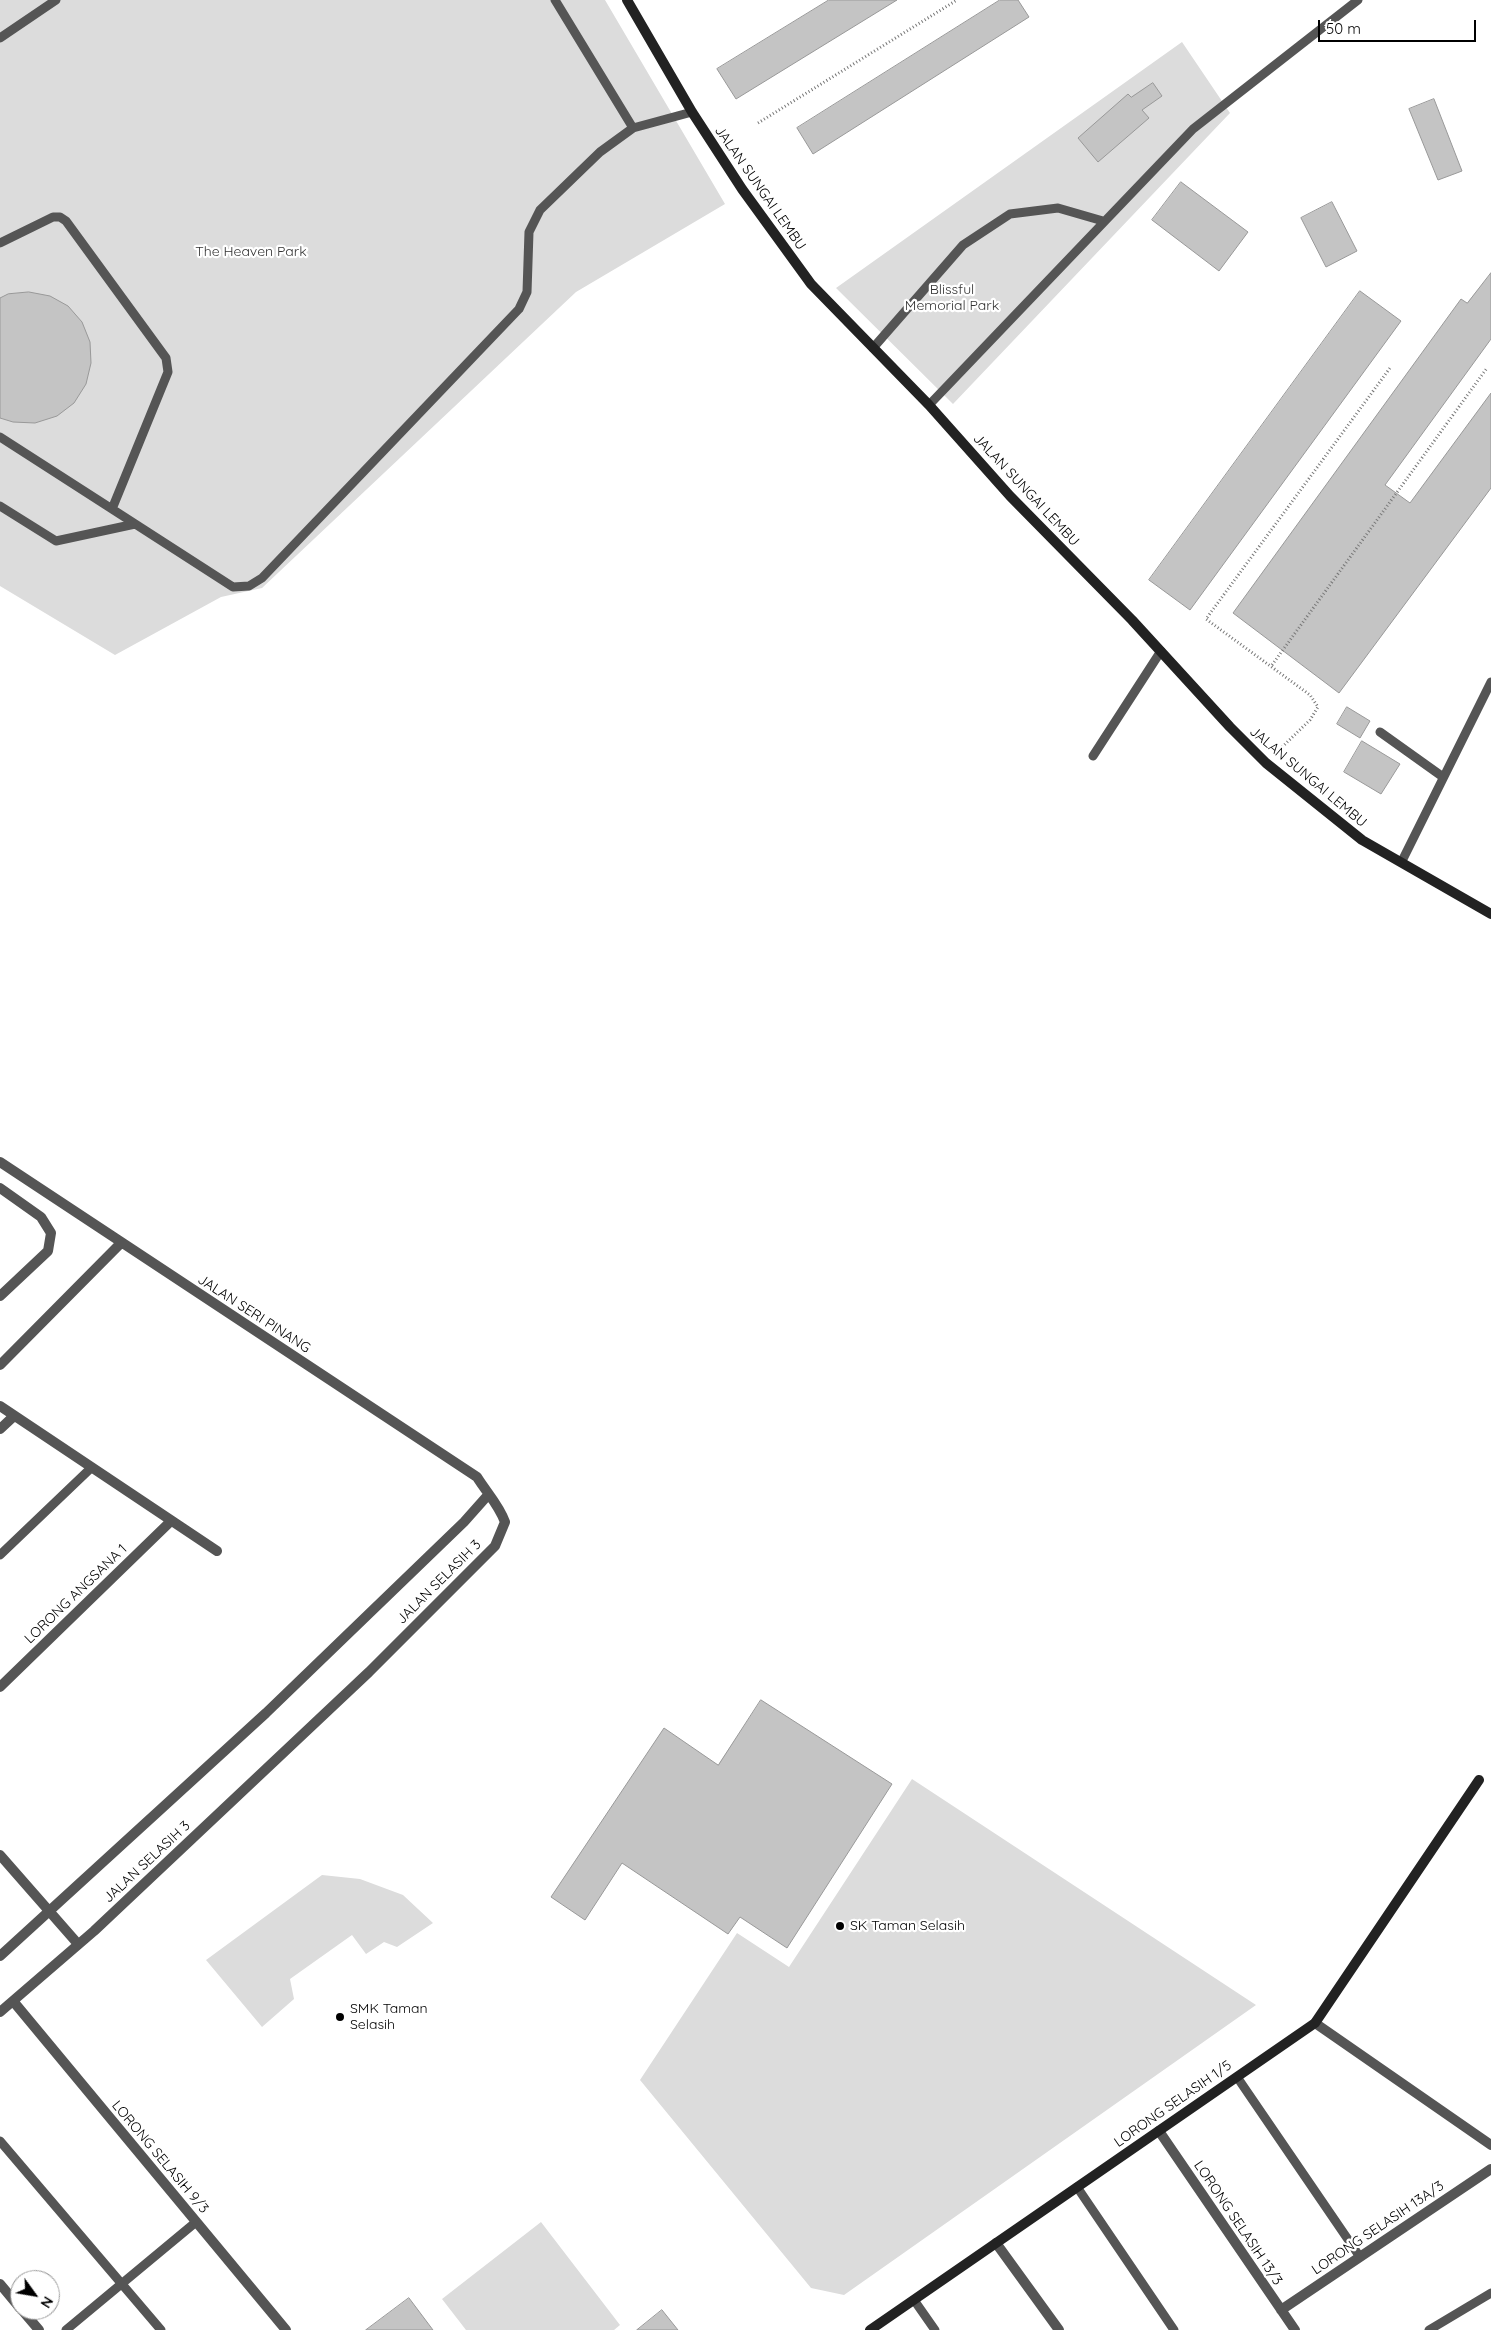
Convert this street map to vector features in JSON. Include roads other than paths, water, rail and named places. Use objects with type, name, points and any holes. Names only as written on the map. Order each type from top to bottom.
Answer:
[{"type":"main road","name":"JALAN SUNGAI LEMBU","points":[[627,0],[692,112],[742,189],[812,284],[929,405],[1010,496],[1161,651],[1230,727],[1266,763],[1362,840],[1491,914]]},
{"type":"main road","points":[[1315,2023],[1480,1780]]},
{"type":"main road","name":"LORONG SELASIH 1/5","points":[[870,2330],[1315,2023]]},
{"type":"street","name":"JALAN SERI PINANG","points":[[0,1162],[477,1477],[488,1494]]},
{"type":"street","points":[[0,1188],[41,1217],[51,1233],[48,1251],[0,1296]]},
{"type":"street","points":[[0,1365],[120,1243]]},
{"type":"street","points":[[0,1406],[217,1551]]},
{"type":"street","points":[[0,1429],[14,1416]]},
{"type":"street","name":"JALAN SELASIH 3","points":[[0,1956],[266,1712],[464,1522],[488,1494],[500,1508],[505,1522],[495,1546],[369,1672],[78,1944],[0,2012]]},
{"type":"street","name":"LORONG ANGSANA 1","points":[[0,1688],[171,1521]]},
{"type":"street","points":[[0,1855],[78,1944]]},
{"type":"street","name":"LORONG SELASIH 9/3","points":[[13,2001],[286,2330]]},
{"type":"street","points":[[1315,2023],[1491,2145]]},
{"type":"street","name":"LORONG SELASIH 13/3","points":[[1159,2131],[1295,2330]]},
{"type":"street","name":"LORONG SELASIH 13A/3","points":[[1281,2310],[1491,2170]]},
{"type":"street","points":[[996,2243],[1059,2330]]},
{"type":"street","points":[[0,2284],[10,2296]]},
{"type":"street","points":[[30,2320],[39,2330]]},
{"type":"lane","points":[[0,38],[56,0]]},
{"type":"lane","points":[[555,0],[633,128]]},
{"type":"lane","points":[[929,405],[1193,129],[1358,0]]},
{"type":"lane","points":[[0,437],[234,587],[249,586],[262,578],[519,309],[526,292],[529,232],[540,210],[600,152],[633,128],[692,112]]},
{"type":"lane","points":[[873,348],[962,245],[1010,214],[1058,208],[1103,221]]},
{"type":"lane","points":[[0,242],[53,217],[66,221],[166,358],[168,372],[112,509]]},
{"type":"lane","points":[[0,506],[56,541],[135,524]]},
{"type":"lane","points":[[1093,756],[1161,651]]},
{"type":"lane","points":[[1402,862],[1491,682]]},
{"type":"lane","points":[[1380,732],[1443,777]]},
{"type":"lane","points":[[0,1555],[91,1468]]},
{"type":"lane","points":[[1237,2077],[1360,2257]]},
{"type":"lane","points":[[0,2141],[162,2330]]},
{"type":"lane","points":[[1077,2187],[1174,2330]]},
{"type":"lane","points":[[66,2330],[196,2222]]},
{"type":"lane","points":[[1430,2330],[1491,2294]]},
{"type":"lane","points":[[914,2300],[935,2330]]},
{"type":"place","name":"SK Taman Selasih","points":[[840,1926]]},
{"type":"place","name":"SMK Taman Selasih","points":[[340,2017]]},
{"type":"park label","name":"The Heaven Park","points":[[251,252]]},
{"type":"park label","name":"Blissful Memorial Park","points":[[952,298]]}]
